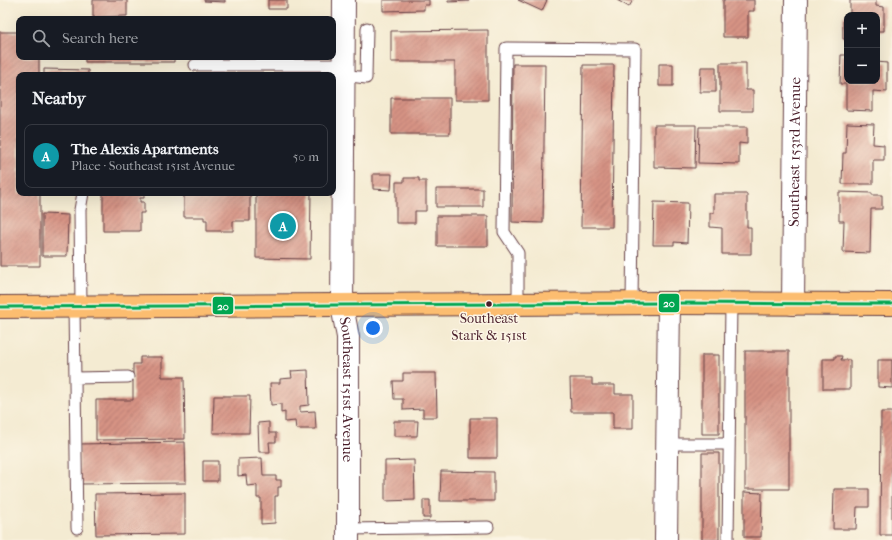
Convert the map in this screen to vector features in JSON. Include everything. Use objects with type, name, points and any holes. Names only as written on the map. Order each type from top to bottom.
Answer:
[{"type":"main road","points":[[0,307],[632,303],[892,304]]},
{"type":"street","name":"Southeast 151st Avenue","points":[[344,0],[342,306],[348,336],[348,534]]},
{"type":"street","name":"Southeast 153rd Avenue","points":[[793,304],[796,0]]},
{"type":"street","points":[[666,540],[669,303]]},
{"type":"lane","points":[[195,65],[343,70],[366,78],[367,28]]},
{"type":"lane","points":[[518,304],[518,253],[504,232],[506,48],[635,49],[632,303]]},
{"type":"lane","points":[[77,528],[75,378],[80,210],[82,196]]},
{"type":"lane","points":[[728,540],[731,304]]},
{"type":"lane","points":[[75,378],[128,378]]},
{"type":"lane","points":[[667,444],[730,444]]},
{"type":"lane","points":[[348,534],[488,527]]},
{"type":"building","points":[[93,0],[127,0],[127,16],[93,16]]},
{"type":"building","points":[[225,0],[225,2],[204,1]]},
{"type":"building","points":[[268,0],[287,0],[287,9],[268,9]]},
{"type":"building","points":[[383,0],[429,0],[429,5],[424,5],[424,10],[383,11]]},
{"type":"building","points":[[448,0],[469,0],[469,1],[448,2]]},
{"type":"building","points":[[518,0],[547,0],[542,11]]},
{"type":"building","points":[[617,0],[633,0],[629,7]]},
{"type":"building","points":[[723,0],[754,0],[754,11],[748,11],[748,37],[723,37]]},
{"type":"building","points":[[850,0],[876,0],[876,6],[884,7],[884,31],[880,31],[880,12],[850,12]]},
{"type":"building","points":[[843,16],[844,16],[844,39]]},
{"type":"building","points":[[488,30],[488,100],[455,100],[455,62],[391,62],[391,31]]},
{"type":"building","points":[[0,32],[16,32],[16,60],[39,60],[39,72],[16,72],[16,196],[40,196],[40,266],[0,266]]},
{"type":"building","points":[[841,55],[844,55],[844,84],[840,84]]},
{"type":"building","points":[[85,60],[174,60],[174,62],[85,62]]},
{"type":"building","points":[[880,62],[887,63],[887,92],[873,91],[873,111],[846,110],[846,84],[880,84]]},
{"type":"building","points":[[720,63],[746,63],[746,90],[753,90],[753,111],[720,111]]},
{"type":"building","points":[[513,64],[545,64],[543,223],[512,222]]},
{"type":"building","points":[[659,64],[673,64],[673,86],[659,86]]},
{"type":"building","points":[[583,65],[614,65],[612,227],[581,227]]},
{"type":"building","points":[[701,67],[716,67],[716,92],[700,92]]},
{"type":"building","points":[[44,69],[88,70],[88,72],[44,72]]},
{"type":"building","points":[[391,98],[450,98],[450,134],[391,134]]},
{"type":"building","points":[[847,123],[874,124],[873,144],[884,145],[884,160],[873,160],[873,184],[842,184],[843,153],[846,153]]},
{"type":"building","points":[[654,125],[696,125],[695,168],[654,167]]},
{"type":"building","points":[[699,127],[747,127],[747,144],[739,143],[739,164],[698,163]]},
{"type":"building","points":[[373,174],[392,174],[391,190],[373,189]]},
{"type":"building","points":[[404,178],[419,178],[419,181],[426,181],[426,211],[415,211],[415,223],[396,223],[396,182],[404,182]]},
{"type":"building","points":[[436,189],[483,189],[483,207],[436,207]]},
{"type":"building","points":[[839,192],[872,193],[872,195],[882,195],[882,209],[871,209],[870,253],[843,252],[844,221],[839,221]]},
{"type":"building","points":[[714,194],[747,194],[747,227],[751,227],[751,254],[722,254],[722,228],[710,227],[710,213],[714,213]]},
{"type":"building","points":[[103,196],[144,196],[144,198],[140,198],[140,202],[144,202],[144,213],[140,213],[140,231],[103,231]]},
{"type":"building","points":[[184,196],[250,196],[250,221],[233,221],[233,231],[207,231],[207,220],[204,220],[204,217],[184,217]]},
{"type":"building","points":[[256,196],[311,196],[310,259],[256,258]]},
{"type":"building","points":[[654,202],[688,203],[687,243],[674,242],[674,245],[653,245]]},
{"type":"building","points":[[42,214],[68,215],[67,256],[42,256]]},
{"type":"building","points":[[437,216],[488,216],[488,246],[437,246]]},
{"type":"building","points":[[745,351],[789,351],[789,489],[745,489]]},
{"type":"building","points":[[702,355],[719,355],[719,434],[702,434]]},
{"type":"building","points":[[835,356],[842,356],[841,360],[850,360],[850,389],[823,389],[823,359],[835,359]]},
{"type":"building","points":[[140,357],[162,357],[162,377],[184,377],[185,439],[96,440],[96,400],[133,400],[133,364],[140,364]]},
{"type":"building","points":[[878,360],[892,360],[892,388],[878,387]]},
{"type":"building","points":[[308,370],[309,405],[300,406],[300,412],[315,411],[316,429],[296,429],[295,421],[285,422],[285,412],[281,413],[281,404],[271,405],[270,383],[280,383],[280,379],[292,378],[291,371]]},
{"type":"building","points":[[403,373],[436,373],[437,417],[423,417],[423,409],[403,410],[403,399],[394,399],[393,381],[403,381]]},
{"type":"building","points":[[570,378],[592,378],[592,385],[615,385],[615,394],[633,394],[633,429],[613,429],[613,412],[571,412]]},
{"type":"building","points":[[214,396],[250,396],[249,433],[213,433]]},
{"type":"building","points":[[881,412],[892,412],[892,535],[880,535]]},
{"type":"building","points":[[470,418],[497,418],[497,458],[470,458]]},
{"type":"building","points":[[394,421],[418,421],[417,436],[394,436]]},
{"type":"building","points":[[269,422],[269,433],[276,433],[276,442],[269,442],[270,452],[259,452],[258,423]]},
{"type":"building","points":[[185,442],[186,483],[79,484],[79,444]]},
{"type":"building","points":[[702,453],[719,453],[719,540],[702,540]]},
{"type":"building","points":[[262,458],[263,476],[276,476],[276,480],[281,480],[281,487],[278,487],[278,496],[275,496],[275,523],[261,524],[261,498],[257,498],[257,485],[247,486],[246,475],[238,476],[238,459]]},
{"type":"building","points":[[414,460],[415,500],[385,501],[385,461]]},
{"type":"building","points":[[203,461],[218,461],[218,481],[203,481]]},
{"type":"building","points":[[441,471],[494,472],[494,501],[440,501]]},
{"type":"building","points":[[834,489],[869,489],[869,507],[857,507],[856,529],[833,529]]},
{"type":"building","points":[[744,492],[762,493],[761,537],[744,537]]},
{"type":"building","points":[[185,493],[185,534],[96,535],[95,494]]},
{"type":"building","points":[[423,500],[430,500],[430,518],[423,518]]},
{"type":"transit line","name":"20","points":[[0,307],[669,303],[892,304]]},
{"type":"place","name":"The Alexis Apartments","points":[[283,226]]},
{"type":"place","name":"Southeast Stark & 151st","points":[[489,304]]}]
